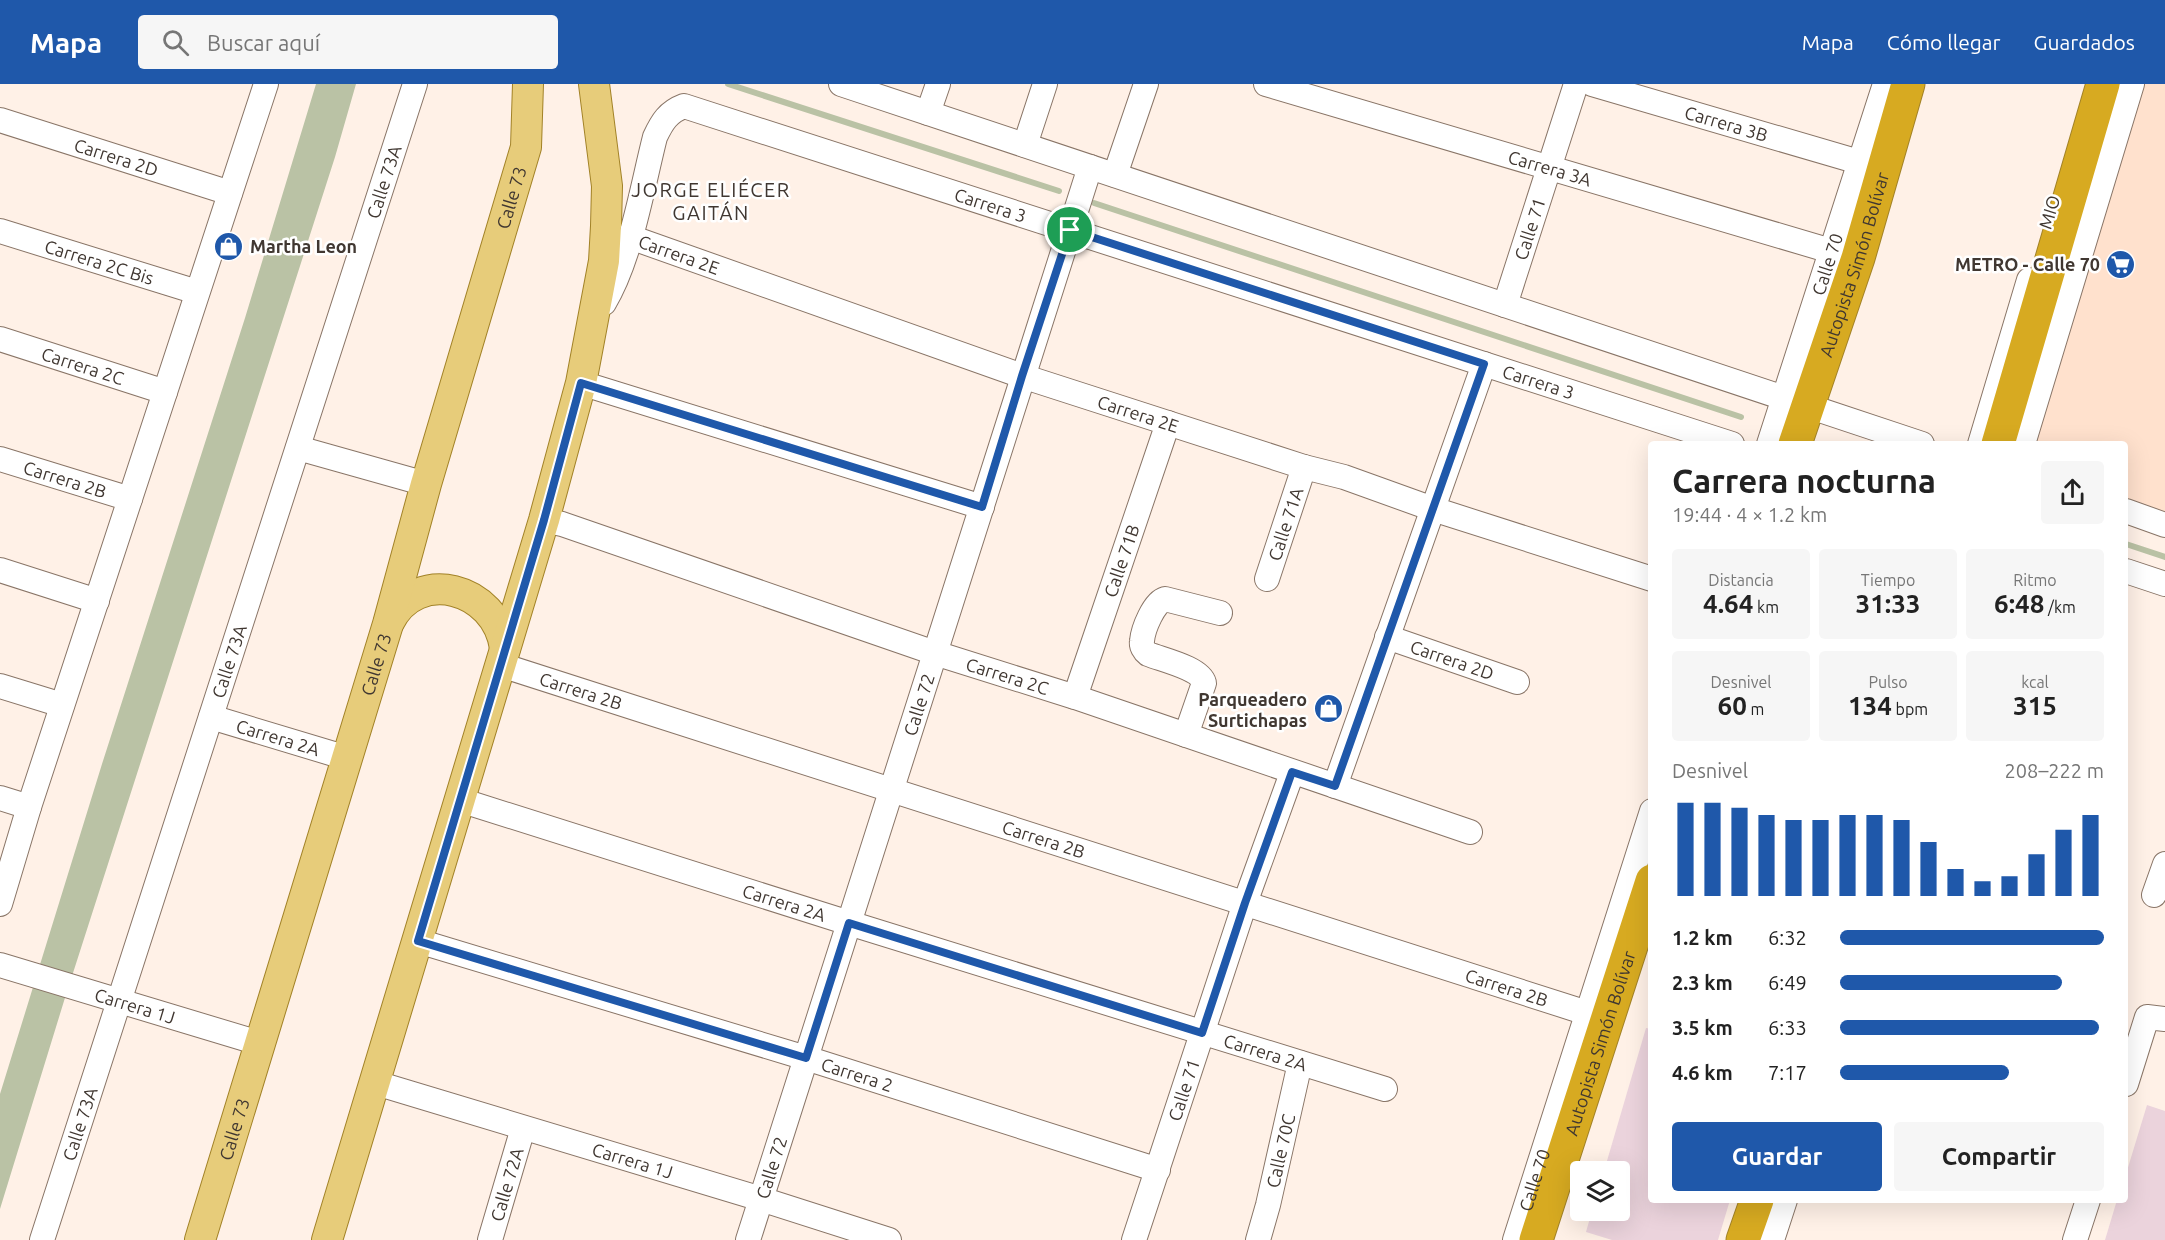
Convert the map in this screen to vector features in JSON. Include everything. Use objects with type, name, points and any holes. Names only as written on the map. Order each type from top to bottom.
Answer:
[{"type":"highway","name":"Autopista Simón Bolívar","points":[[1796,441],[1804,404],[1858,258],[1908,84]]},
{"type":"highway","points":[[1999,441],[2103,84]]},
{"type":"highway","name":"Autopista Simón Bolívar","points":[[1536,1240],[1648,893]]},
{"type":"highway","points":[[1743,1240],[1756,1203]]},
{"type":"main road","name":"Calle 73","points":[[200,1240],[388,624],[426,484],[526,147],[528,84]]},
{"type":"main road","points":[[327,1240],[544,520],[581,383],[604,261],[607,186],[599,108],[594,84]]},
{"type":"main road","points":[[388,624],[399,608],[415,596],[435,591],[455,591],[474,599],[489,611],[500,628],[503,657]]},
{"type":"street","name":"Calle 73A","points":[[42,1240],[415,84]]},
{"type":"street","points":[[841,84],[1913,441]]},
{"type":"street","points":[[928,113],[938,84]]},
{"type":"street","points":[[1025,145],[1045,84]]},
{"type":"street","points":[[1115,175],[1146,84]]},
{"type":"street","name":"Carrera 3A","points":[[1266,84],[1831,252]]},
{"type":"street","name":"Calle 71","points":[[1506,305],[1576,84]]},
{"type":"street","name":"Carrera 3B","points":[[1592,84],[1859,162]]},
{"type":"street","name":"Calle 70","points":[[1772,441],[1804,404],[1831,252],[1885,84]]},
{"type":"street","points":[[1808,441],[1804,404],[1921,84]]},
{"type":"street","name":"MIO","points":[[1981,441],[2087,84]]},
{"type":"street","points":[[2024,441],[2132,84]]},
{"type":"street","points":[[0,904],[29,807],[230,193],[260,86]]},
{"type":"street","name":"Carrera 3","points":[[593,320],[610,293],[630,237],[655,137],[667,116],[684,105],[1723,441]]},
{"type":"street","name":"Carrera 2D","points":[[0,120],[230,193]]},
{"type":"street","name":"Calle 72","points":[[748,1240],[1090,167]]},
{"type":"street","name":"Carrera 2C Bis","points":[[0,231],[197,292]]},
{"type":"street","name":"Carrera 2E","points":[[630,237],[1022,376],[1304,467],[1344,477],[1433,509],[1648,578]]},
{"type":"street","name":"Carrera 2C","points":[[0,339],[165,392]]},
{"type":"street","points":[[1335,786],[1484,364]]},
{"type":"street","points":[[581,383],[982,507]]},
{"type":"street","name":"Calle 71B","points":[[1075,697],[1168,423]]},
{"type":"street","points":[[298,448],[426,484]]},
{"type":"street","name":"Carrera 2B","points":[[0,459],[130,499]]},
{"type":"street","name":"Calle 71A","points":[[1267,579],[1304,467]]},
{"type":"street","points":[[2128,513],[2165,525]]},
{"type":"street","name":"Carrera 2C","points":[[544,520],[562,524],[935,653],[1075,697],[1470,832]]},
{"type":"street","points":[[0,570],[97,600]]},
{"type":"street","points":[[2128,572],[2165,584]]},
{"type":"street","points":[[1186,735],[1204,683],[1202,677],[1195,672],[1148,654],[1144,651],[1142,642],[1154,606],[1159,600],[1165,599],[1220,613]]},
{"type":"street","name":"Carrera 2D","points":[[1387,637],[1517,682]]},
{"type":"street","name":"Carrera 2B","points":[[503,657],[892,790],[1587,1013]]},
{"type":"street","points":[[0,686],[62,705]]},
{"type":"street","name":"Carrera 2A","points":[[211,717],[347,758]]},
{"type":"street","name":"Calle 71","points":[[1134,1240],[1245,903],[1292,772]]},
{"type":"street","points":[[0,798],[29,807]]},
{"type":"street","name":"Carrera 2A","points":[[460,800],[1385,1089]]},
{"type":"street","name":"Calle 70","points":[[1515,1240],[1648,823]]},
{"type":"street","points":[[2154,895],[2165,864]]},
{"type":"street","name":"Carrera 2","points":[[418,941],[806,1058],[1158,1170]]},
{"type":"street","points":[[1553,1240],[1648,942]]},
{"type":"street","name":"Carrera 1J","points":[[6,967],[260,1043]]},
{"type":"street","points":[[2128,1080],[2156,1018]]},
{"type":"street","name":"Calle 70C","points":[[1258,1240],[1300,1063]]},
{"type":"street","name":"Carrera 1J","points":[[376,1083],[889,1240]]},
{"type":"street","name":"Calle 72A","points":[[490,1240],[523,1128]]},
{"type":"street","points":[[1732,1240],[1744,1203]]},
{"type":"street","points":[[1772,1240],[1784,1203]]},
{"type":"street","points":[[2075,1240],[2087,1203]]},
{"type":"shaded area","points":[[316,84],[356,84],[335,157],[64,1001],[0,1209],[0,1094],[102,764],[245,318]]},
{"type":"shaded area","name":"METRO - Calle 70","points":[[2132,84],[2165,84],[2165,525],[2128,512],[2128,441],[2024,441]]},
{"type":"shaded area","points":[[1646,1028],[1648,1028],[1648,1203],[1729,1203],[1718,1240],[1612,1240],[1586,1232],[1589,1221],[1630,1221],[1630,1161],[1607,1161]]},
{"type":"shaded area","points":[[2147,1105],[2165,1111],[2165,1240],[2105,1240],[2116,1203],[2128,1203],[2128,1167]]},
{"type":"waterway","points":[[728,84],[1059,191]]},
{"type":"waterway","points":[[1094,203],[1741,417]]},
{"type":"waterway","points":[[2128,545],[2165,557]]},
{"type":"place","name":"Martha Leon","points":[[229,246]]},
{"type":"place","name":"METRO - Calle 70","points":[[2121,264]]},
{"type":"place","name":"Parqueadero Surtichapas","points":[[1328,709]]},
{"type":"district","name":"JORGE ELIÉCER GAITÁN","points":[[711,200]]},
{"type":"route","points":[[1070,230],[1484,364],[1335,786],[1292,772],[1202,1033],[849,923],[806,1058],[418,941],[544,520],[581,383],[982,507],[1070,230]]}]
